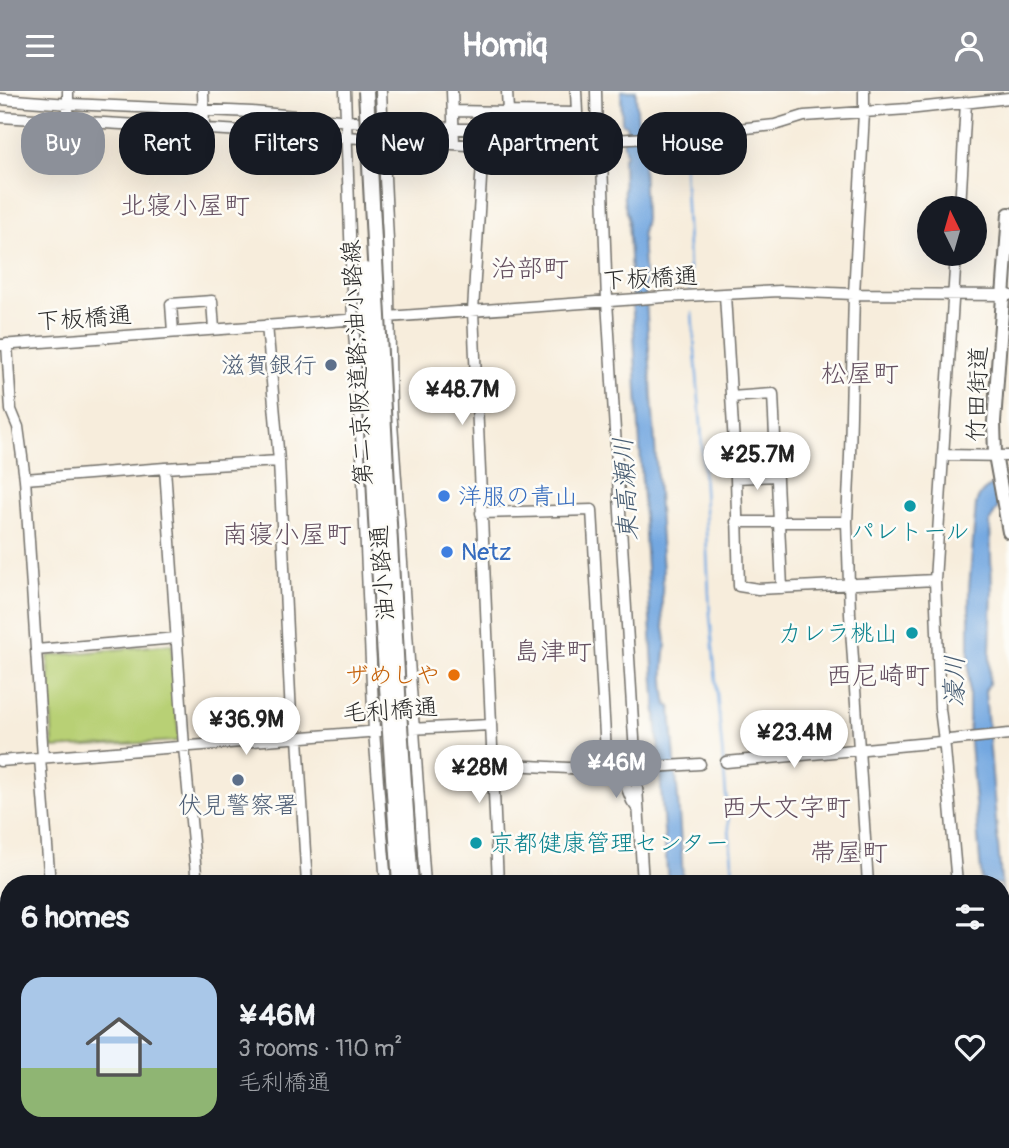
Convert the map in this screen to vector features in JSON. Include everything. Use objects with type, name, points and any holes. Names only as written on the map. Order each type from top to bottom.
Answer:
[{"type":"highway","name":"第二京阪道路;油小路線","points":[[357,91],[376,520],[399,875]]},
{"type":"highway","name":"第二京阪道路;油小路線","points":[[366,91],[398,697],[410,875]]},
{"type":"main road","name":"竹田街道","points":[[1009,214],[1006,295],[994,416],[995,455],[1009,532]]},
{"type":"street","points":[[68,91],[69,112]]},
{"type":"street","points":[[203,91],[204,109]]},
{"type":"street","name":"油小路通","points":[[345,91],[353,320],[360,410],[374,731],[385,875]]},
{"type":"street","name":"油小路通","points":[[381,91],[382,112]]},
{"type":"street","points":[[452,91],[454,144]]},
{"type":"street","points":[[507,91],[508,111]]},
{"type":"street","points":[[453,111],[577,113],[576,91]]},
{"type":"street","points":[[596,91],[598,112]]},
{"type":"street","points":[[864,91],[847,522],[848,583],[867,875]]},
{"type":"street","points":[[623,139],[775,125],[804,115],[864,113],[1009,98]]},
{"type":"street","points":[[0,99],[251,112],[356,122]]},
{"type":"street","points":[[961,196],[966,103]]},
{"type":"street","points":[[0,117],[21,118]]},
{"type":"street","points":[[449,127],[463,128]]},
{"type":"street","points":[[215,129],[356,138]]},
{"type":"street","points":[[449,144],[463,145]]},
{"type":"street","name":"油小路通","points":[[385,175],[391,409],[424,875]]},
{"type":"street","points":[[481,175],[473,311],[498,875]]},
{"type":"street","points":[[603,175],[608,301],[639,768],[643,875]]},
{"type":"street","points":[[955,266],[935,580],[940,709],[956,875]]},
{"type":"street","name":"下板橋通","points":[[3,345],[665,297],[780,292],[1006,295]]},
{"type":"street","points":[[726,295],[739,586],[758,589],[935,580]]},
{"type":"street","points":[[173,332],[171,304],[212,301],[214,329]]},
{"type":"street","points":[[267,325],[279,461],[295,738],[306,875]]},
{"type":"street","points":[[3,345],[25,479],[49,875]]},
{"type":"street","points":[[731,397],[773,394],[782,588]]},
{"type":"street","points":[[943,455],[1009,456]]},
{"type":"street","points":[[25,479],[279,461]]},
{"type":"street","points":[[165,468],[184,747],[196,875]]},
{"type":"street","points":[[736,478],[776,476]]},
{"type":"street","points":[[481,513],[592,510],[607,770]]},
{"type":"street","points":[[736,522],[847,522]]},
{"type":"street","points":[[36,650],[177,638]]},
{"type":"street","name":"毛利橋通","points":[[0,761],[374,731],[490,725]]},
{"type":"street","points":[[726,762],[1009,734]]},
{"type":"street","points":[[492,764],[621,773],[639,811]]},
{"type":"street","points":[[639,768],[697,764]]},
{"type":"green space","points":[[172,644],[179,741],[53,748],[48,656]]},
{"type":"water","points":[[621,91],[636,91],[637,175],[644,175],[645,219],[642,233],[663,572],[662,610],[666,644],[664,682],[667,705],[671,707],[682,875],[667,875],[628,217],[624,202],[623,159],[626,154],[626,125],[623,124]]},
{"type":"water","points":[[1009,482],[1009,501],[998,507],[990,521],[992,591],[989,684],[985,691],[1001,875],[981,875],[969,732],[969,589],[976,504],[988,487]]},
{"type":"waterway","points":[[685,175],[690,291]]},
{"type":"waterway","points":[[692,313],[701,425],[710,615],[733,875]]},
{"type":"place","name":"滋賀銀行","points":[[331,365]]},
{"type":"place","name":"洋服の青山","points":[[444,496]]},
{"type":"place","name":"パレトール","points":[[910,506]]},
{"type":"place","name":"Netz","points":[[447,552]]},
{"type":"place","name":"カレラ桃山","points":[[912,633]]},
{"type":"place","name":"ザめしや","points":[[454,675]]},
{"type":"place","name":"伏見警察署","points":[[238,780]]},
{"type":"place","name":"京都健康管理センター","points":[[476,843]]},
{"type":"district","name":"北寝小屋町","points":[[185,205]]},
{"type":"district","name":"治部町","points":[[530,268]]},
{"type":"district","name":"松屋町","points":[[860,373]]},
{"type":"district","name":"南寝小屋町","points":[[287,534]]},
{"type":"district","name":"島津町","points":[[553,651]]},
{"type":"district","name":"西尼崎町","points":[[878,675]]},
{"type":"district","name":"西大文字町","points":[[786,807]]},
{"type":"district","name":"帯屋町","points":[[849,852]]},
{"type":"water label","name":"東高瀬川","points":[[625,489]]},
{"type":"water label","name":"濠川","points":[[954,681]]}]
